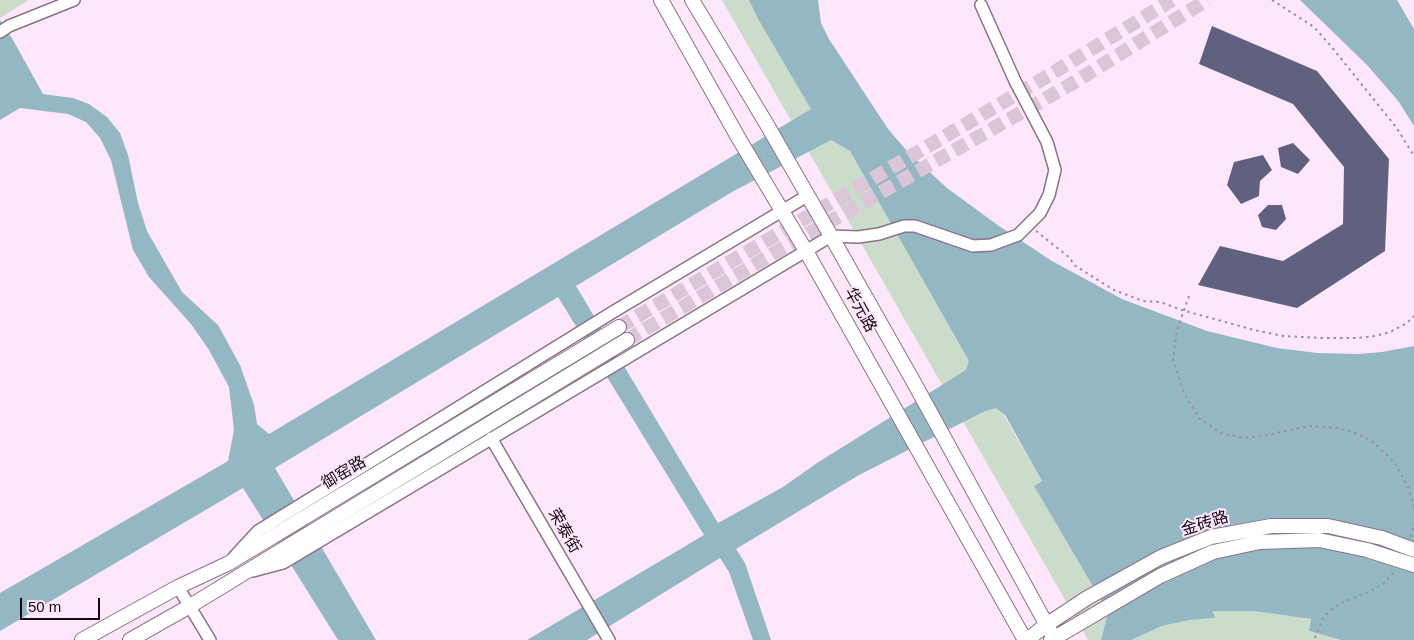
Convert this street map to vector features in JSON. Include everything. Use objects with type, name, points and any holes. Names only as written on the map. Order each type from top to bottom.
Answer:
[{"type":"main road","name":"华元路","points":[[661,0],[739,139],[783,210],[1026,640]]},
{"type":"main road","name":"华元路","points":[[692,0],[766,123],[912,379],[1053,639]]},
{"type":"main road","name":"御窑路","points":[[82,640],[178,587],[229,563],[263,535],[619,327]]},
{"type":"main road","name":"御窑路","points":[[130,640],[190,606],[239,575],[279,558],[627,340]]},
{"type":"main road","name":"金砖路","points":[[1026,640],[1087,598],[1161,557],[1211,537],[1271,526],[1328,526],[1411,546]]},
{"type":"main road","name":"金砖路","points":[[1053,639],[1160,576],[1212,552],[1260,542],[1319,540],[1366,550],[1414,565]]},
{"type":"street","points":[[5,29],[74,0]]},
{"type":"street","points":[[321,532],[490,438],[831,236],[858,237],[879,234],[904,226],[915,226],[973,246],[991,245],[1018,235],[1040,213],[1049,196],[1055,170],[1047,142],[1015,81],[981,5]]},
{"type":"street","points":[[263,535],[305,502],[613,312],[807,196]]},
{"type":"street","name":"荣泰街","points":[[490,438],[609,640]]},
{"type":"street","points":[[178,587],[210,640]]},
{"type":"path","points":[[1272,0],[1314,27],[1396,127],[1414,156]]},
{"type":"path","points":[[1028,225],[1070,258],[1074,265],[1114,290],[1143,301],[1160,302],[1182,310],[1268,333],[1283,336],[1322,338],[1375,336],[1390,332],[1414,316]]},
{"type":"path","points":[[1189,296],[1182,310],[1173,360],[1184,393],[1200,419],[1222,433],[1233,436],[1260,436],[1295,428],[1317,426],[1339,428],[1358,434],[1373,442],[1395,463],[1409,490],[1414,508]]},
{"type":"path","points":[[1411,546],[1414,523]]},
{"type":"path","points":[[1315,638],[1322,618],[1331,610],[1341,603],[1371,591],[1384,583],[1398,567]]},
{"type":"green space","points":[[0,0],[29,0],[0,18]]},
{"type":"green space","points":[[722,0],[749,0],[758,19],[831,140],[850,151],[1042,481],[1034,486],[1108,612],[1101,640],[1088,640]]},
{"type":"green space","points":[[1213,610],[1254,611],[1311,619],[1309,631],[1341,640],[1131,640],[1162,626],[1190,620],[1215,618]]},
{"type":"water","points":[[749,0],[818,0],[821,23],[829,39],[888,129],[908,152],[947,188],[999,226],[1052,261],[1122,299],[1207,331],[1277,348],[1317,353],[1359,354],[1414,346],[1414,640],[1341,640],[1309,631],[1311,619],[1254,611],[1213,611],[1215,618],[1190,620],[1162,626],[1131,640],[1101,640],[1108,612],[1034,486],[1042,481],[1005,415],[996,408],[985,411],[859,475],[736,549],[745,563],[771,640],[753,640],[729,572],[720,558],[587,640],[527,640],[704,535],[558,297],[275,468],[376,640],[338,640],[243,488],[0,631],[0,593],[228,461],[234,430],[229,387],[209,350],[191,324],[149,277],[133,250],[111,160],[100,138],[86,122],[68,114],[20,108],[0,120],[0,20],[43,94],[73,98],[89,104],[107,117],[120,133],[128,155],[138,203],[147,231],[182,292],[218,325],[240,365],[254,405],[257,424],[269,434],[811,109],[758,19]],"holes":[[[831,140],[850,151],[969,361],[966,370],[817,463],[783,487],[718,523],[576,286],[732,192]]]},
{"type":"water","points":[[1300,0],[1397,0],[1414,29],[1414,126],[1399,102],[1368,66]]},
{"type":"building","points":[[1212,26],[1317,71],[1389,159],[1385,251],[1297,308],[1198,285],[1220,246],[1283,261],[1343,224],[1344,167],[1293,104],[1199,64]]},
{"type":"building","points":[[1293,143],[1310,160],[1298,174],[1281,167],[1278,148]]},
{"type":"building","points":[[1263,155],[1272,170],[1260,181],[1259,196],[1241,204],[1227,185],[1234,162]]},
{"type":"building","points":[[1268,205],[1282,205],[1286,219],[1276,230],[1262,227],[1258,215]]},
{"type":"tunnel","points":[[619,327],[1041,80],[1172,0]]},
{"type":"tunnel","points":[[627,340],[776,252],[1073,83],[1207,0]]}]
